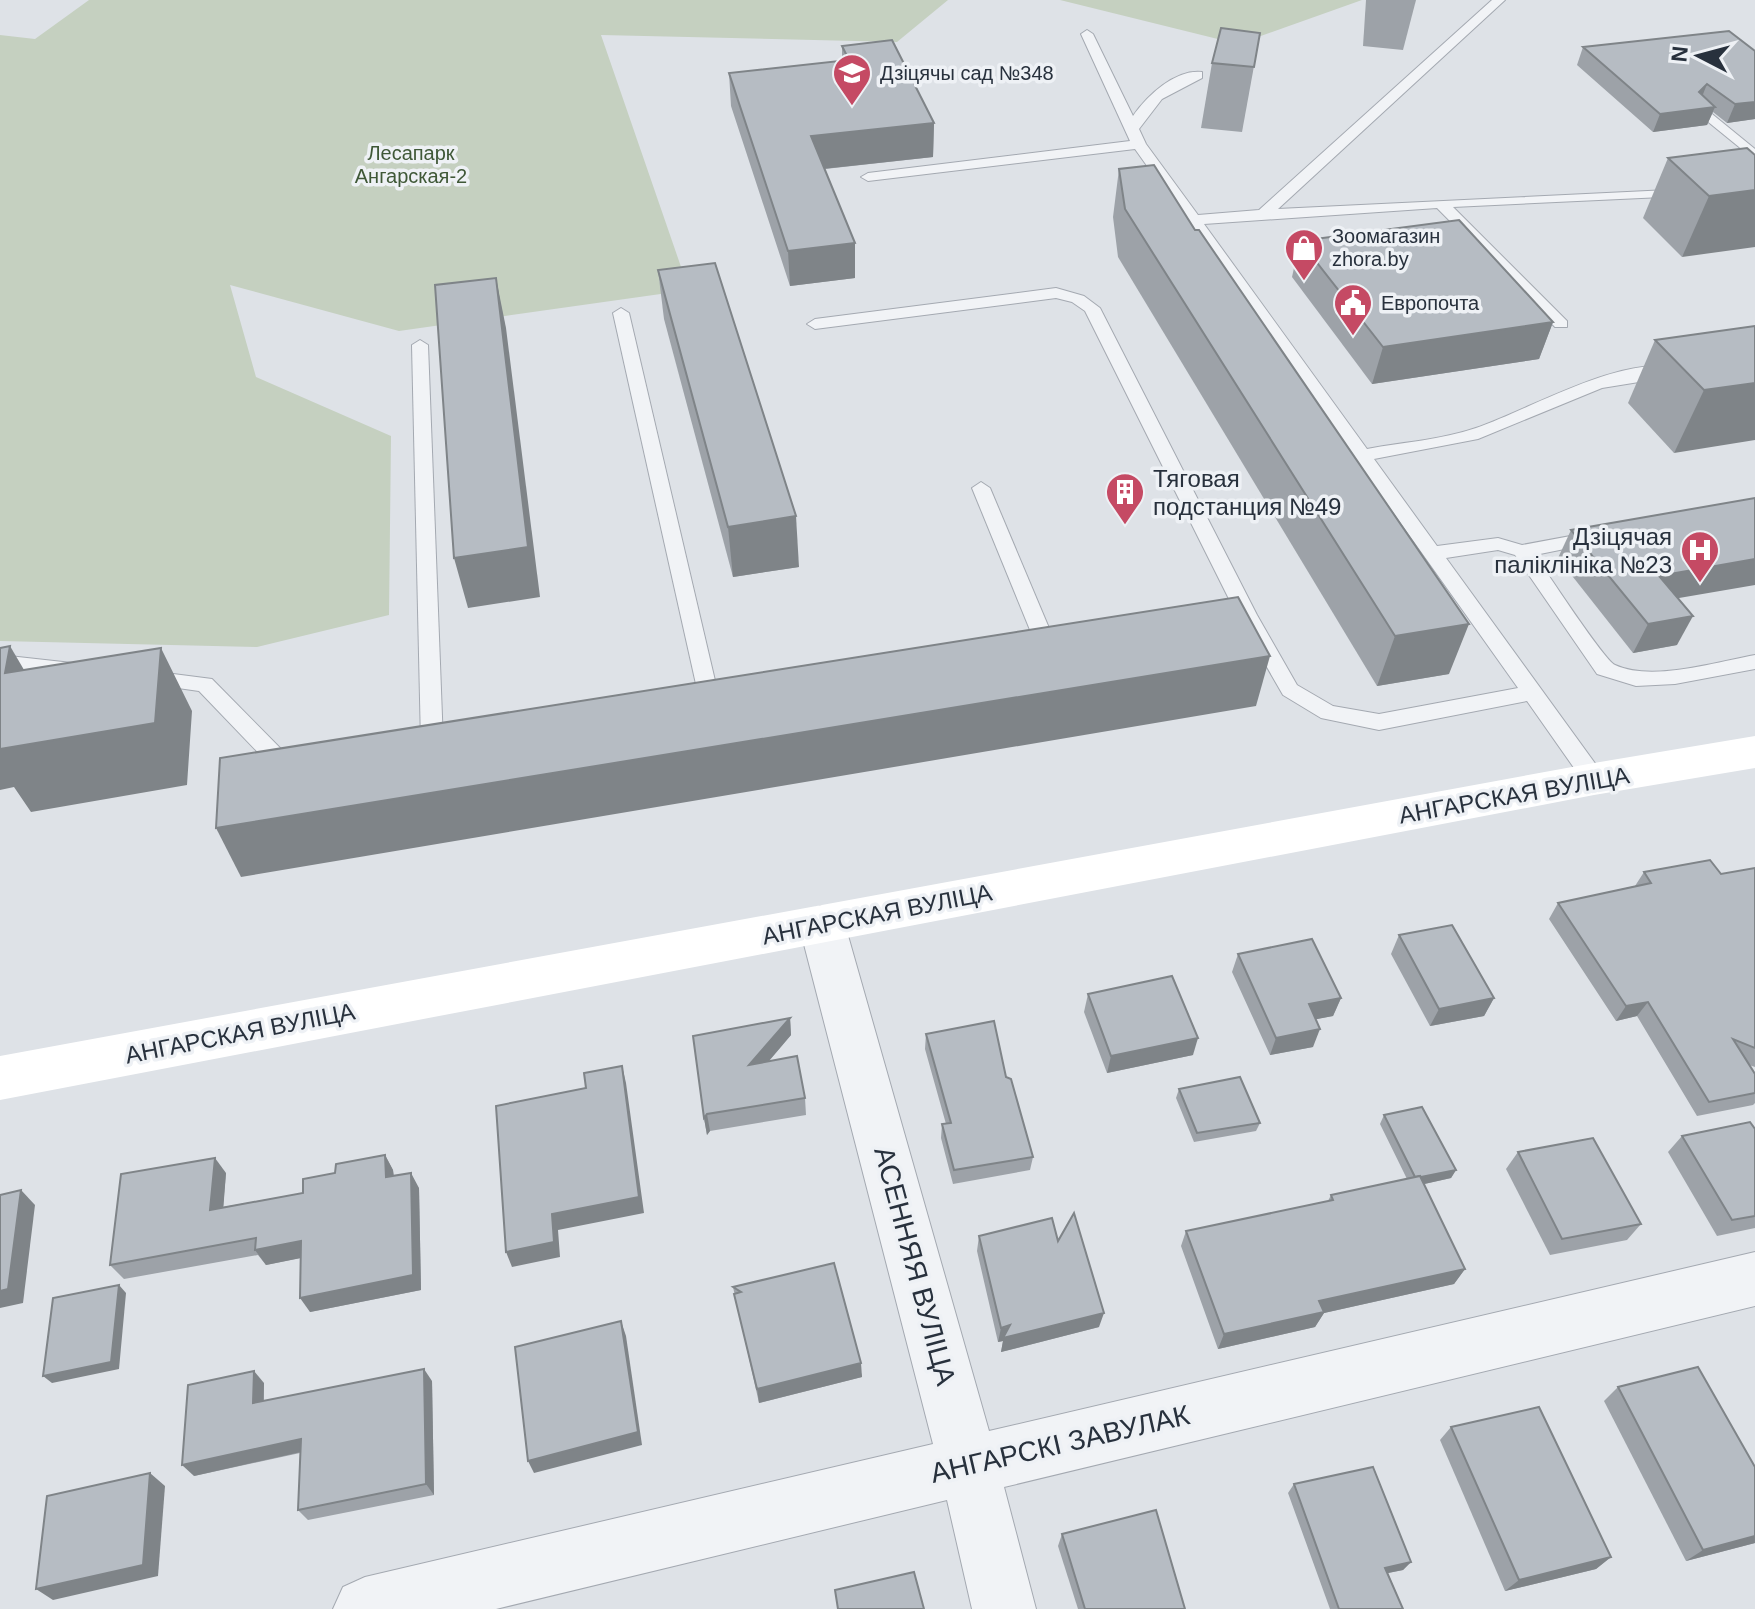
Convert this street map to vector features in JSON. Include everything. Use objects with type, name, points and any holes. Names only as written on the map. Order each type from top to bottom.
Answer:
[{"type":"main road","name":"АНГАРСКАЯ ВУЛІЦА","points":[[0,1078],[1594,779],[1755,752]]},
{"type":"street","name":"АСЕННЯЯ ВУЛІЦА","points":[[822,925],[969,1466],[1004,1609]]},
{"type":"street","name":"АНГАРСКІ ЗАВУЛАК","points":[[365,1609],[1755,1279]]},
{"type":"lane","points":[[1264,213],[1499,0]]},
{"type":"lane","points":[[1087,34],[1135,138],[1594,779]]},
{"type":"lane","points":[[1135,138],[1145,106],[1165,88],[1197,75]]},
{"type":"lane","points":[[1701,109],[1755,156]]},
{"type":"lane","points":[[868,177],[1135,138]]},
{"type":"lane","points":[[1194,220],[1441,203],[1695,192]]},
{"type":"lane","points":[[1441,203],[1561,324]]},
{"type":"lane","points":[[815,324],[1056,293],[1078,299],[1092,308],[1240,616],[1290,690],[1328,713],[1379,722],[1531,693]]},
{"type":"lane","points":[[621,313],[710,702]]},
{"type":"lane","points":[[420,345],[433,744]]},
{"type":"lane","points":[[1364,455],[1482,432],[1585,385],[1622,375],[1692,371]]},
{"type":"lane","points":[[981,488],[1047,647]]},
{"type":"lane","points":[[1433,553],[1498,544],[1522,551],[1615,534]]},
{"type":"lane","points":[[1522,551],[1604,669],[1636,679],[1675,677],[1755,662]]},
{"type":"lane","points":[[0,662],[95,672]]},
{"type":"lane","points":[[126,675],[205,684],[279,760],[304,766],[318,764]]},
{"type":"green space","name":"Лесапарк Ангарская-2","points":[[89,0],[948,0],[897,42],[601,35],[689,290],[399,331],[230,285],[256,377],[391,436],[389,615],[257,647],[0,641],[0,35],[35,39]]},
{"type":"green space","points":[[1060,0],[1362,0],[1238,44]]},
{"type":"building","points":[[1221,28],[1260,33],[1254,67],[1212,63]]},
{"type":"building","points":[[1729,31],[1755,51],[1755,102],[1735,104],[1707,84],[1699,92],[1715,107],[1660,114],[1583,47]]},
{"type":"building","points":[[892,40],[934,123],[811,136],[855,243],[788,251],[729,73],[849,60],[842,46]]},
{"type":"building","points":[[1747,148],[1755,155],[1755,190],[1709,196],[1668,158]]},
{"type":"building","points":[[1154,165],[1195,230],[1199,230],[1469,624],[1395,636],[1125,209],[1119,169]]},
{"type":"building","points":[[1459,220],[1553,322],[1383,347],[1300,241]]},
{"type":"building","points":[[715,263],[796,516],[728,527],[658,270]]},
{"type":"building","points":[[496,278],[528,547],[454,558],[435,285]]},
{"type":"building","points":[[1755,326],[1755,383],[1704,390],[1655,340]]},
{"type":"building","points":[[1755,498],[1755,559],[1659,576],[1693,616],[1648,624],[1571,530]]},
{"type":"building","points":[[1238,597],[1270,656],[216,828],[220,758]]},
{"type":"building","points":[[10,646],[5,673],[161,648],[155,723],[0,749],[0,648]]},
{"type":"building","points":[[1710,860],[1721,874],[1755,868],[1755,1048],[1733,1039],[1755,1074],[1755,1093],[1709,1102],[1648,1002],[1626,1006],[1558,903],[1651,883],[1644,872]]},
{"type":"building","points":[[1452,925],[1494,998],[1439,1009],[1399,935]]},
{"type":"building","points":[[1312,939],[1341,998],[1309,1004],[1320,1029],[1276,1038],[1238,954]]},
{"type":"building","points":[[1172,976],[1198,1038],[1111,1056],[1088,994]]},
{"type":"building","points":[[790,1018],[749,1065],[797,1056],[805,1098],[707,1114],[704,1118],[693,1036]]},
{"type":"building","points":[[994,1021],[1006,1077],[1011,1079],[1033,1157],[954,1170],[942,1124],[951,1123],[926,1034]]},
{"type":"building","points":[[622,1066],[639,1197],[552,1214],[554,1242],[506,1252],[496,1106],[586,1088],[584,1073]]},
{"type":"building","points":[[1240,1077],[1260,1123],[1197,1133],[1179,1089]]},
{"type":"building","points":[[1422,1107],[1456,1170],[1415,1177],[1384,1115]]},
{"type":"building","points":[[1750,1122],[1755,1129],[1755,1216],[1732,1220],[1682,1136]]},
{"type":"building","points":[[1593,1138],[1641,1224],[1562,1239],[1518,1152]]},
{"type":"building","points":[[385,1155],[386,1177],[411,1173],[413,1275],[300,1298],[301,1241],[255,1250],[256,1238],[110,1265],[121,1174],[215,1158],[210,1210],[303,1193],[303,1179],[335,1173],[336,1164]]},
{"type":"building","points":[[1420,1176],[1465,1269],[1319,1301],[1324,1312],[1224,1334],[1186,1231],[1333,1200],[1331,1195]]},
{"type":"building","points":[[21,1190],[8,1289],[0,1291],[0,1195]]},
{"type":"building","points":[[1074,1213],[1104,1313],[1003,1338],[1010,1325],[1001,1328],[979,1236],[1052,1218],[1058,1241]]},
{"type":"building","points":[[834,1263],[861,1363],[757,1389],[734,1294],[741,1292],[733,1287]]},
{"type":"building","points":[[119,1285],[111,1362],[43,1376],[53,1298]]},
{"type":"building","points":[[621,1321],[638,1432],[528,1461],[515,1347]]},
{"type":"building","points":[[1698,1367],[1755,1467],[1755,1536],[1703,1550],[1618,1387]]},
{"type":"building","points":[[424,1369],[426,1484],[298,1510],[301,1439],[182,1465],[188,1385],[254,1371],[253,1403]]},
{"type":"building","points":[[1539,1407],[1611,1557],[1519,1580],[1451,1427]]},
{"type":"building","points":[[1373,1467],[1411,1562],[1385,1568],[1403,1609],[1339,1609],[1294,1484]]},
{"type":"building","points":[[150,1473],[143,1565],[36,1589],[47,1496]]},
{"type":"building","points":[[1156,1510],[1185,1609],[1085,1609],[1062,1534]]},
{"type":"building","points":[[914,1572],[924,1609],[838,1609],[835,1590]]},
{"type":"place","name":"Дзіцячы сад №348","points":[[852,107]]},
{"type":"place","name":"Зоомагазин zhora.by","points":[[1304,282]]},
{"type":"place","name":"Европочта","points":[[1353,337]]},
{"type":"place","name":"Тяговая подстанция №49","points":[[1125,526]]},
{"type":"place","name":"Дзіцячая паліклініка №23","points":[[1700,584]]}]
